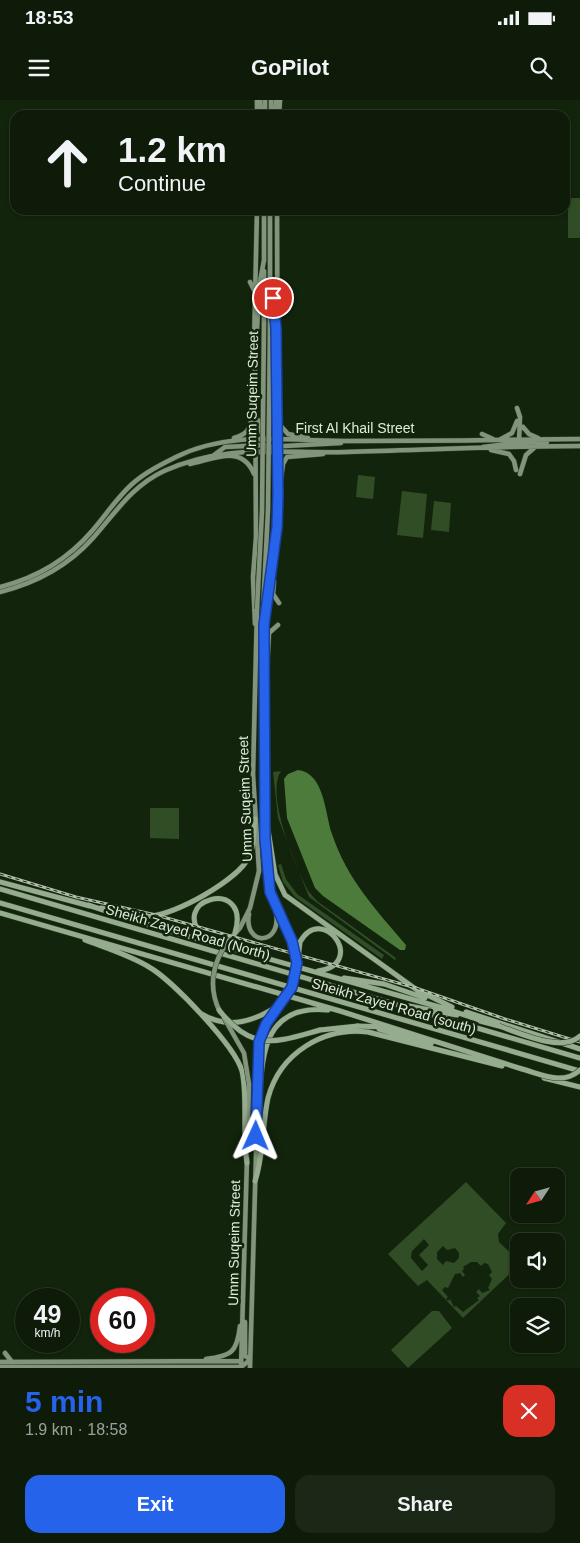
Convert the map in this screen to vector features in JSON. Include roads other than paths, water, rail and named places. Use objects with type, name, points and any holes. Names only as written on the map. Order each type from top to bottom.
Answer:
[{"type":"highway","points":[[265,811],[275,874],[279,885],[288,898],[417,990],[460,1010]]},
{"type":"highway","points":[[0,882],[88,905],[144,916],[163,914],[226,882],[241,870],[252,850],[255,819]]},
{"type":"highway","name":"Sheikh Zayed Road (North)","points":[[0,889],[399,1005]]},
{"type":"highway","points":[[209,941],[198,931],[195,920],[197,908],[209,899],[220,898],[233,907],[237,918],[235,933]]},
{"type":"highway","name":"Sheikh Zayed Road (south)","points":[[0,903],[580,1071]]},
{"type":"highway","points":[[88,905],[98,910],[450,1010],[559,1044],[572,1042],[580,1036]]},
{"type":"highway","points":[[0,913],[340,1011],[454,1049],[580,1087]]},
{"type":"highway","points":[[297,968],[300,942],[307,934],[317,929],[331,932],[339,942],[340,952],[335,964],[326,969],[313,971]]},
{"type":"highway","points":[[69,933],[146,965],[168,981],[233,1052],[241,1068],[247,1162]]},
{"type":"highway","points":[[328,975],[384,984],[580,1049]]},
{"type":"highway","points":[[192,1006],[210,1018],[231,1023],[252,1020],[282,1003]]},
{"type":"highway","points":[[399,1005],[424,1007],[482,1021]]},
{"type":"highway","points":[[399,1005],[580,1058]]},
{"type":"highway","points":[[257,1121],[262,1056],[266,1043],[274,1031],[287,1019],[303,1011],[316,1009],[340,1011]]},
{"type":"highway","points":[[219,1010],[242,1032],[264,1041],[288,1040],[320,1030],[357,1026],[378,1029],[561,1076],[571,1073],[580,1065]]},
{"type":"highway","points":[[255,1181],[268,1099],[273,1085],[286,1063],[307,1044],[333,1033],[362,1031],[454,1049]]},
{"type":"highway","points":[[523,1067],[558,1079],[568,1078],[580,1071]]},
{"type":"main road","points":[[255,624],[253,577],[256,537],[256,390],[253,342],[258,215]]},
{"type":"main road","name":"Umm Suqeim Street","points":[[250,1368],[257,1121],[257,1052],[262,1032],[292,987],[297,968],[292,941],[275,907],[267,876],[263,610],[268,510],[267,324],[264,215]]},
{"type":"main road","name":"Umm Suqeim Street","points":[[243,1366],[249,1084],[242,1048],[219,1010],[213,989],[213,973],[218,957],[250,908],[259,871],[253,764],[255,624],[262,511],[270,279],[270,215]]},
{"type":"main road","points":[[272,447],[278,439],[277,215]]},
{"type":"main road","points":[[255,359],[260,282],[264,260]]},
{"type":"main road","points":[[270,279],[276,328]]},
{"type":"main road","points":[[250,282],[255,292]]},
{"type":"main road","points":[[225,440],[243,435],[250,428],[256,390]]},
{"type":"main road","points":[[517,408],[520,417],[520,443],[558,439]]},
{"type":"main road","points":[[256,410],[264,439],[272,447],[279,482],[273,564],[264,625]]},
{"type":"main road","points":[[278,418],[282,429],[288,434],[314,440]]},
{"type":"main road","points":[[482,434],[497,441],[512,433],[517,421]]},
{"type":"main road","points":[[523,427],[528,433],[539,439]]},
{"type":"main road","points":[[378,440],[385,434]]},
{"type":"main road","points":[[256,439],[272,447]]},
{"type":"main road","points":[[272,447],[278,439]]},
{"type":"main road","name":"First Al Khail Street","points":[[0,592],[35,580],[63,564],[88,543],[117,507],[134,490],[154,476],[176,466],[214,455],[256,451],[272,447],[330,452],[482,448],[539,439],[580,439]]},
{"type":"main road","name":"First Al Khail Street","points":[[0,587],[37,573],[70,552],[88,536],[122,493],[146,473],[185,452],[225,440],[497,441],[537,446],[580,446]]},
{"type":"main road","points":[[214,455],[223,448],[256,445],[272,447],[323,445],[350,441]]},
{"type":"main road","points":[[520,474],[526,455],[537,446]]},
{"type":"main road","points":[[482,448],[507,453],[513,459],[516,470]]},
{"type":"main road","points":[[278,495],[282,467],[286,459],[294,455],[317,455],[330,452]]},
{"type":"main road","points":[[176,466],[237,455],[248,462],[255,478]]},
{"type":"main road","points":[[273,564],[274,596],[279,603]]},
{"type":"main road","points":[[274,596],[279,591]]},
{"type":"main road","points":[[264,676],[268,670],[270,633],[278,625]]},
{"type":"main road","points":[[250,908],[248,922],[250,931],[257,937],[264,938],[272,934],[276,928],[275,907]]},
{"type":"main road","points":[[1,1363],[68,1367],[243,1366],[250,1359],[245,1356],[246,1325],[244,1315]]},
{"type":"main road","points":[[196,1361],[224,1357],[232,1352],[237,1345],[243,1321]]},
{"type":"main road","points":[[1,1363],[5,1352],[12,1362]]},
{"type":"main road","points":[[116,1357],[123,1362]]},
{"type":"main road","points":[[1,1363],[196,1361],[243,1366]]},
{"type":"railway","points":[[0,874],[76,897],[156,915],[416,988],[505,1019],[580,1042]]}]
